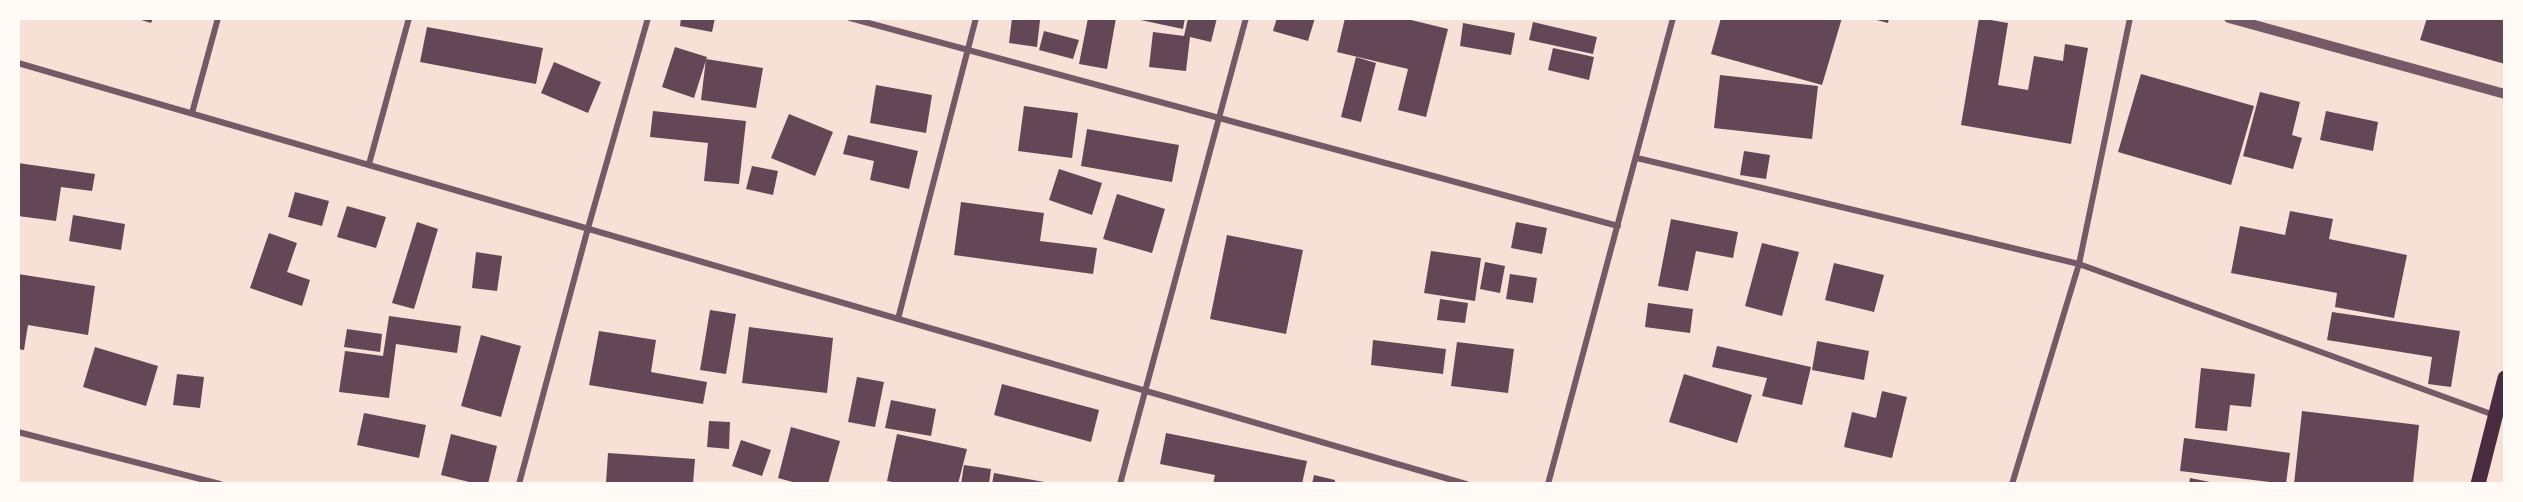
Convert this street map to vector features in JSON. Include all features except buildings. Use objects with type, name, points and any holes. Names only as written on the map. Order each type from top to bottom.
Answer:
[{"type":"main road","points":[[2478,484],[2505,378]]},
{"type":"street","points":[[192,113],[218,18]]},
{"type":"street","points":[[369,164],[409,18]]},
{"type":"street","points":[[519,484],[648,18]]},
{"type":"street","points":[[850,18],[1618,226]]},
{"type":"street","points":[[898,319],[976,18]]},
{"type":"street","points":[[1120,484],[1246,18]]},
{"type":"street","points":[[1548,484],[1673,18]]},
{"type":"street","points":[[2012,484],[2079,264],[2130,18]]},
{"type":"street","points":[[2229,18],[2248,21],[2505,94]]},
{"type":"street","points":[[18,63],[1466,484]]},
{"type":"street","points":[[1637,158],[2079,264],[2495,416]]},
{"type":"street","points":[[18,432],[220,484]]}]
